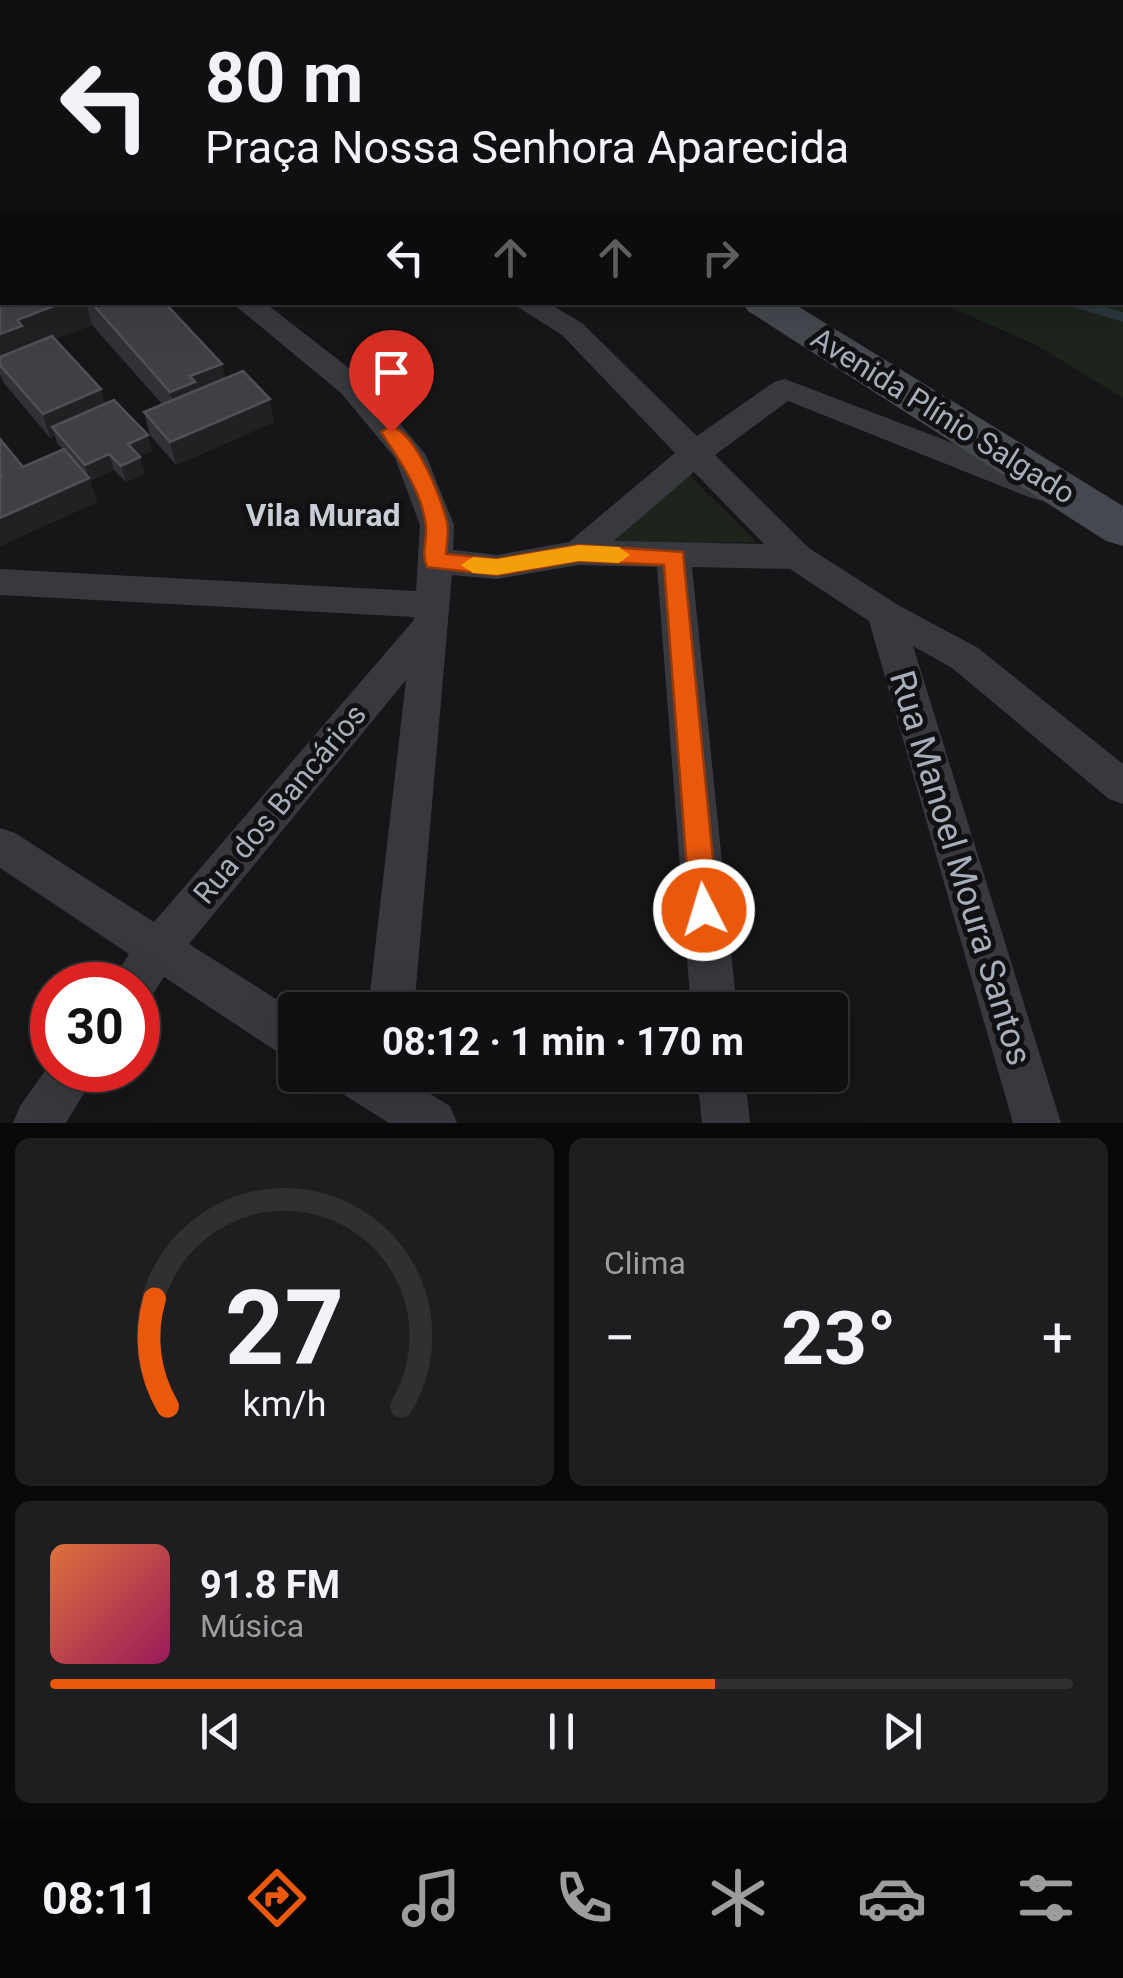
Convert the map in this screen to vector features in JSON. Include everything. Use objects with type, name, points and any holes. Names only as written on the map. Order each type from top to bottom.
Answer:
[{"type":"street","points":[[249,305],[352,386],[410,455],[437,525],[393,992]]},
{"type":"street","points":[[529,305],[572,329],[798,557],[885,614],[965,658],[1123,787]]},
{"type":"street","name":"Avenida Plínio Salgado","points":[[767,305],[1107,519]]},
{"type":"street","points":[[579,553],[694,454],[785,389],[1107,519]]},
{"type":"street","points":[[0,582],[433,597],[497,567],[579,553],[674,558],[798,557]]},
{"type":"street","points":[[674,558],[712,992]]},
{"type":"street","name":"Rua dos Bancários","points":[[149,962],[433,597]]},
{"type":"street","name":"Rua Manoel Moura Santos","points":[[885,614],[1037,1123]]},
{"type":"street","points":[[0,846],[278,1026]]},
{"type":"street","points":[[36,1123],[58,1092]]},
{"type":"street","points":[[378,1092],[433,1123]]},
{"type":"street","points":[[723,1092],[726,1123]]},
{"type":"shaded area","points":[[946,305],[1123,305],[1123,398],[1038,346]]},
{"type":"shaded area","points":[[688,474],[756,542],[611,545]]},
{"type":"building","points":[[0,305],[56,305],[17,320],[22,326],[0,334]]},
{"type":"building","points":[[94,305],[167,305],[222,364],[190,376],[195,382],[170,392]]},
{"type":"building","points":[[52,336],[101,389],[43,414],[0,365],[0,357]]},
{"type":"building","points":[[243,371],[270,399],[170,442],[144,412]]},
{"type":"building","points":[[114,400],[148,435],[128,444],[140,457],[121,466],[109,454],[85,465],[52,427]]},
{"type":"building","points":[[0,439],[23,467],[64,449],[89,478],[0,518]]},
{"type":"waterway","points":[[1082,305],[1123,317]]},
{"type":"slow traffic","points":[[473,565],[497,567],[579,553],[619,555]]},
{"type":"district","name":"Vila Murad","points":[[323,515]]},
{"type":"route","points":[[391,432],[410,455],[437,525],[435,562],[497,567],[579,553],[674,558],[704,910]]}]
